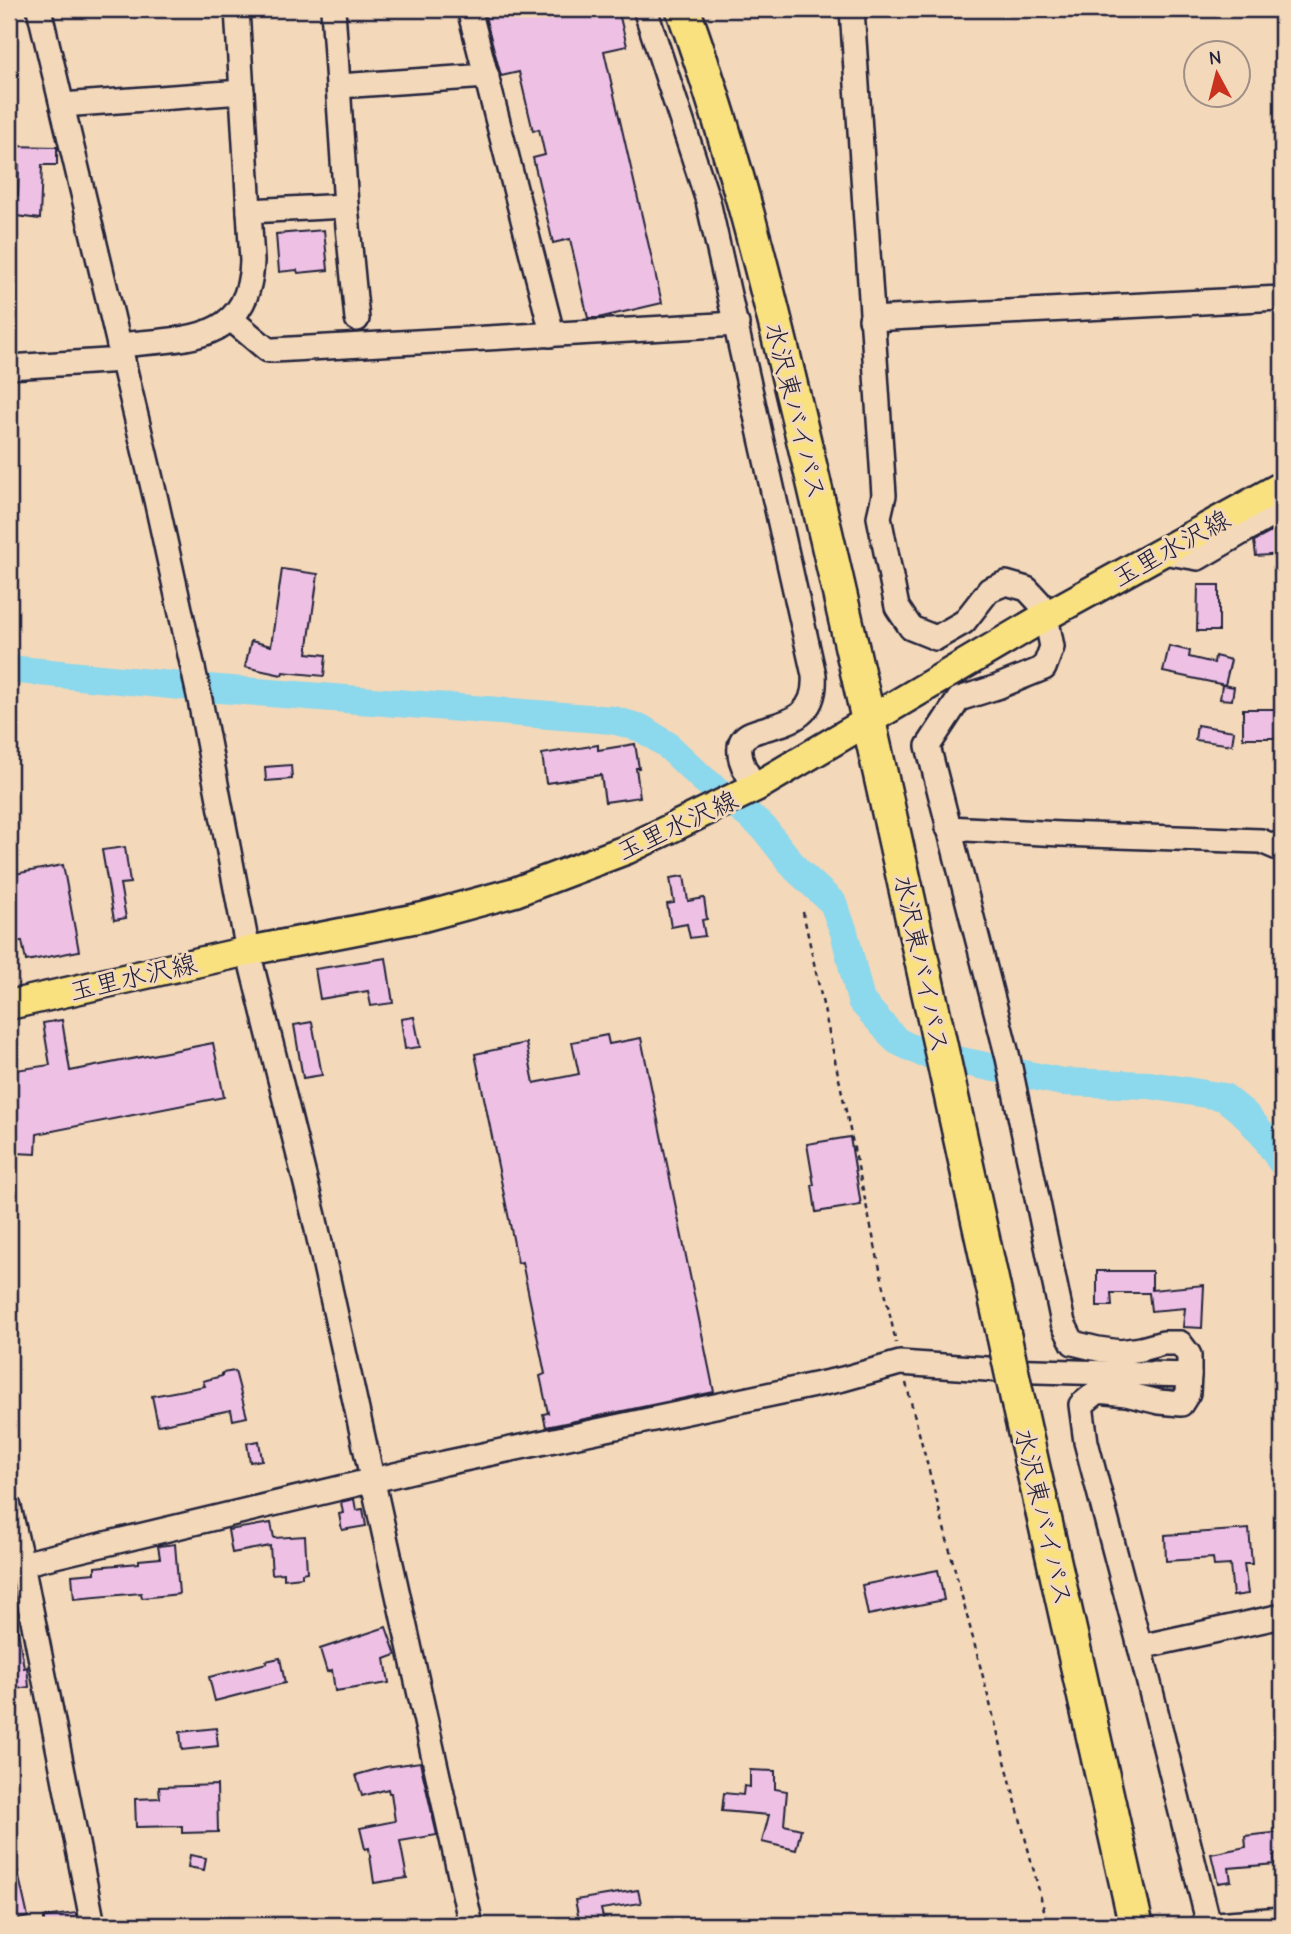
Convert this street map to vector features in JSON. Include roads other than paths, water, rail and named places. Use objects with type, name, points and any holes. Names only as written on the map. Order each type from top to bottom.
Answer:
[{"type":"highway","name":"水沢東バイパス","points":[[683,9],[750,226],[792,391],[869,720],[1019,1406],[1136,1921]]},
{"type":"main road","name":"玉里水沢線","points":[[9,1005],[248,951],[423,917],[515,892],[628,849],[756,788],[1046,616],[1282,486]]},
{"type":"street","points":[[39,9],[156,500],[198,689],[248,951],[314,1216],[471,1925]]},
{"type":"street","points":[[9,367],[121,353],[208,334],[231,319],[245,297],[252,278],[253,261],[237,9]]},
{"type":"street","points":[[334,9],[346,206],[357,320]]},
{"type":"street","points":[[469,9],[549,321],[550,335]]},
{"type":"street","points":[[645,9],[708,201],[814,675],[814,695],[806,710],[790,720],[757,731],[741,742],[741,759],[756,788]]},
{"type":"street","points":[[852,9],[884,495],[878,517],[897,607],[911,628],[936,638],[964,622],[989,590],[1006,583],[1027,589],[1039,602],[1046,616],[1052,647],[1044,668],[959,699],[928,746],[1008,1058],[1063,1322],[1073,1343],[1120,1352],[1163,1343],[1180,1343],[1189,1355],[1188,1393],[1181,1404],[1098,1391],[1081,1405],[1086,1442],[1140,1647],[1207,1925],[1282,1919]]},
{"type":"street","points":[[339,86],[487,76]]},
{"type":"street","points":[[62,105],[242,92]]},
{"type":"street","points":[[249,211],[346,206]]},
{"type":"street","points":[[871,319],[1282,298]]},
{"type":"street","points":[[231,319],[268,350],[737,324]]},
{"type":"street","points":[[1164,552],[1198,558],[1282,509]]},
{"type":"street","points":[[948,828],[1261,841],[1282,850]]},
{"type":"street","points":[[15,1565],[445,1463],[830,1382],[900,1363],[1001,1370],[1189,1375]]},
{"type":"street","points":[[9,1507],[15,1565],[93,1925]]},
{"type":"street","points":[[1140,1647],[1282,1616]]},
{"type":"waterway","points":[[9,669],[181,686],[613,720],[641,728],[666,744],[703,779],[763,827],[796,869],[833,903],[844,932],[861,1001],[897,1041],[922,1053],[1063,1082],[1150,1085],[1224,1097],[1245,1114],[1265,1137],[1282,1163]]}]
